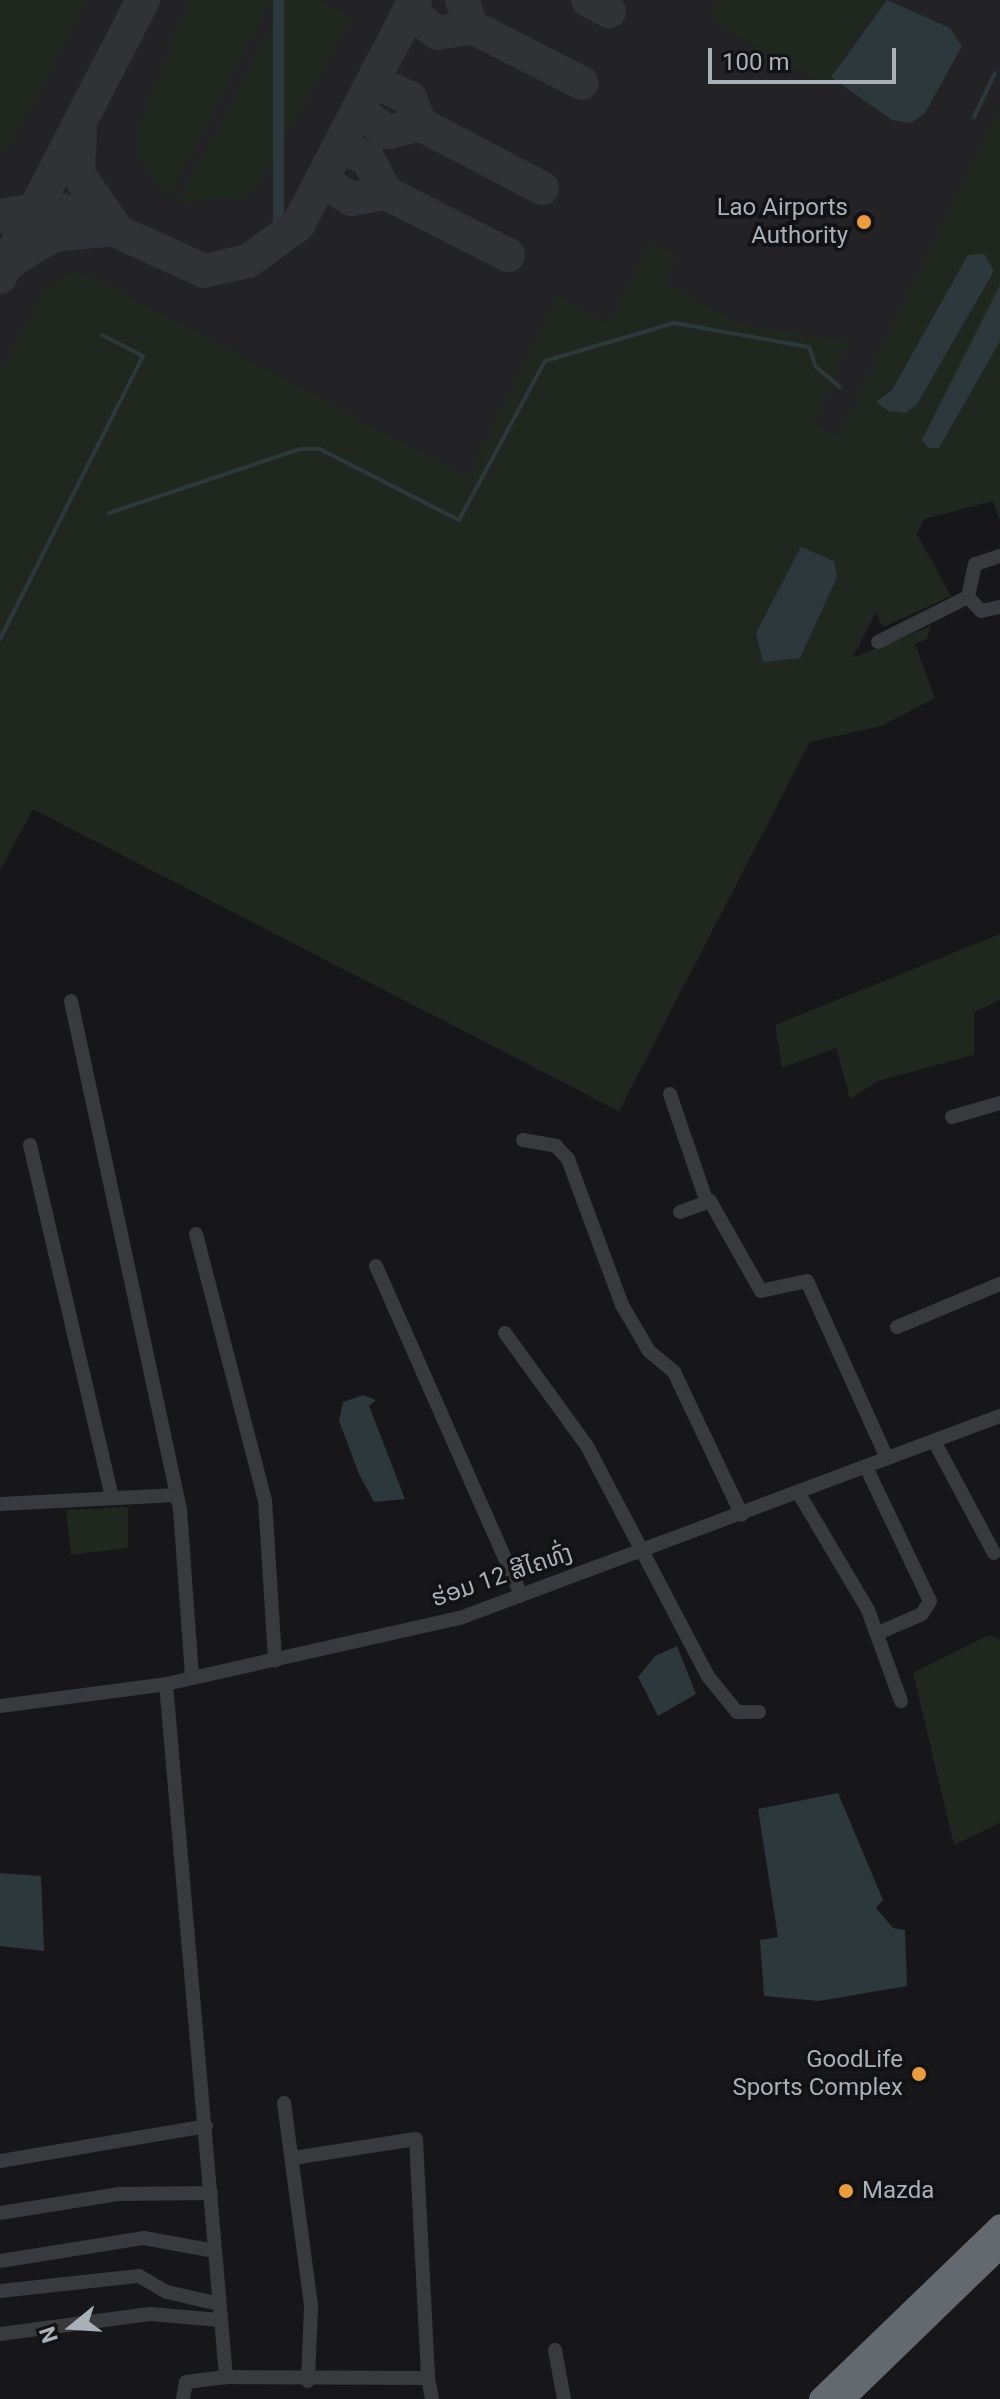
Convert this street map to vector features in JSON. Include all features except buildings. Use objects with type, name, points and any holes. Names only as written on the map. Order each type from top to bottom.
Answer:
[{"type":"highway","points":[[820,2399],[1000,2225]]},
{"type":"highway","points":[[844,2399],[1000,2248]]},
{"type":"street","points":[[968,597],[975,564],[1000,556]]},
{"type":"street","points":[[968,597],[981,611],[1000,607]]},
{"type":"street","points":[[878,642],[968,597]]},
{"type":"street","points":[[71,1001],[177,1495],[192,1676]]},
{"type":"street","points":[[670,1094],[706,1200],[761,1291],[807,1281],[887,1458]]},
{"type":"street","points":[[952,1117],[1000,1103]]},
{"type":"street","points":[[523,1140],[556,1146],[568,1159],[622,1305],[649,1351],[674,1372],[742,1515]]},
{"type":"street","points":[[30,1145],[112,1498]]},
{"type":"street","points":[[680,1212],[706,1200]]},
{"type":"street","points":[[196,1234],[265,1500],[275,1661]]},
{"type":"street","points":[[376,1266],[521,1595]]},
{"type":"street","points":[[897,1327],[1000,1284]]},
{"type":"street","points":[[505,1333],[587,1446],[637,1551],[718,1690],[737,1712],[759,1712]]},
{"type":"street","name":"ຮ່ອມ 12 ສີໄຄທົ່ງ","points":[[0,1706],[166,1684],[460,1618],[1000,1416]]},
{"type":"street","points":[[934,1441],[994,1553]]},
{"type":"street","points":[[866,1467],[930,1601],[922,1614],[878,1633]]},
{"type":"street","points":[[798,1492],[878,1633],[901,1701]]},
{"type":"street","points":[[0,1504],[177,1495]]},
{"type":"street","points":[[166,1684],[226,2377]]},
{"type":"street","points":[[284,2103],[311,2306],[308,2381]]},
{"type":"street","points":[[0,2161],[206,2126]]},
{"type":"street","points":[[293,2158],[416,2139],[428,2378],[432,2399]]},
{"type":"street","points":[[0,2213],[119,2194],[211,2193]]},
{"type":"street","points":[[0,2261],[144,2238],[215,2251]]},
{"type":"street","points":[[0,2291],[139,2276],[167,2292],[220,2312]]},
{"type":"street","points":[[0,2334],[150,2314],[220,2312]]},
{"type":"street","points":[[555,2350],[564,2399]]},
{"type":"street","points":[[183,2399],[186,2382],[226,2377],[308,2381],[428,2378]]},
{"type":"shaded area","points":[[0,0],[1000,0],[1000,372],[619,1111],[33,809],[0,870]]},
{"type":"shaded area","points":[[0,0],[88,0],[13,142],[0,151]]},
{"type":"shaded area","points":[[187,0],[273,0],[168,199],[136,155],[135,136]]},
{"type":"shaded area","points":[[273,0],[284,0],[284,225],[273,225]]},
{"type":"shaded area","points":[[284,0],[321,0],[353,17],[256,191],[235,200],[176,203]]},
{"type":"shaded area","points":[[718,0],[887,0],[857,33],[827,86],[708,19]]},
{"type":"shaded area","points":[[887,0],[950,28],[962,46],[925,113],[911,123],[892,120],[831,77]]},
{"type":"shaded area","points":[[1000,107],[1000,522],[993,501],[924,519],[917,534],[951,596],[883,627],[874,609],[849,659],[931,626],[927,639],[915,644],[935,698],[881,726],[810,742],[619,1111],[33,809],[0,870],[0,370],[42,293],[60,278],[73,271],[94,277],[466,476],[557,295],[607,323],[650,242],[676,256],[666,283],[740,323],[851,342],[814,424],[837,437]]},
{"type":"shaded area","points":[[984,254],[994,271],[917,404],[906,413],[888,411],[876,402],[892,390],[968,255]]},
{"type":"shaded area","points":[[1000,285],[1000,341],[939,448],[928,448],[922,440]]},
{"type":"shaded area","points":[[801,547],[834,561],[837,577],[800,658],[763,662],[756,633]]},
{"type":"shaded area","points":[[1000,934],[1000,1000],[974,1012],[974,1055],[878,1081],[850,1099],[836,1048],[782,1068],[775,1025]]},
{"type":"shaded area","points":[[363,1395],[376,1400],[369,1406],[405,1499],[374,1502],[359,1474],[339,1421],[343,1402]]},
{"type":"shaded area","points":[[128,1507],[128,1548],[71,1555],[66,1510]]},
{"type":"shaded area","points":[[989,1635],[1000,1639],[1000,1823],[954,1845],[913,1673]]},
{"type":"shaded area","points":[[677,1646],[696,1694],[658,1716],[638,1677],[655,1656]]},
{"type":"shaded area","points":[[838,1793],[883,1900],[876,1908],[893,1928],[905,1930],[907,1986],[819,2001],[764,1996],[760,1940],[778,1937],[758,1809]]},
{"type":"shaded area","points":[[0,1873],[41,1876],[44,1951],[0,1946]]},
{"type":"waterway","points":[[974,117],[995,73]]},
{"type":"waterway","points":[[109,513],[300,449],[320,449],[459,520],[545,361],[674,323],[809,347],[816,367],[840,387]]},
{"type":"waterway","points":[[0,639],[143,356],[102,335]]},
{"type":"taxiway","points":[[0,277],[143,0]]},
{"type":"taxiway","points":[[0,216],[47,208],[77,213],[204,271],[248,261],[298,225],[415,0]]},
{"type":"taxiway","points":[[462,0],[472,27],[582,83]]},
{"type":"taxiway","points":[[588,0],[609,11]]},
{"type":"taxiway","points":[[409,12],[438,33],[472,27]]},
{"type":"taxiway","points":[[374,82],[410,98],[420,124],[542,188]]},
{"type":"taxiway","points":[[358,112],[389,132],[420,124]]},
{"type":"taxiway","points":[[80,131],[78,174],[114,226]]},
{"type":"taxiway","points":[[339,148],[367,157],[386,193],[508,255]]},
{"type":"taxiway","points":[[322,180],[351,199],[386,193]]},
{"type":"taxiway","points":[[11,261],[53,235],[105,230]]},
{"type":"place","name":"Lao Airports Authority","points":[[864,222]]},
{"type":"place","name":"GoodLife Sports Complex","points":[[919,2074]]},
{"type":"place","name":"Mazda","points":[[846,2191]]}]
